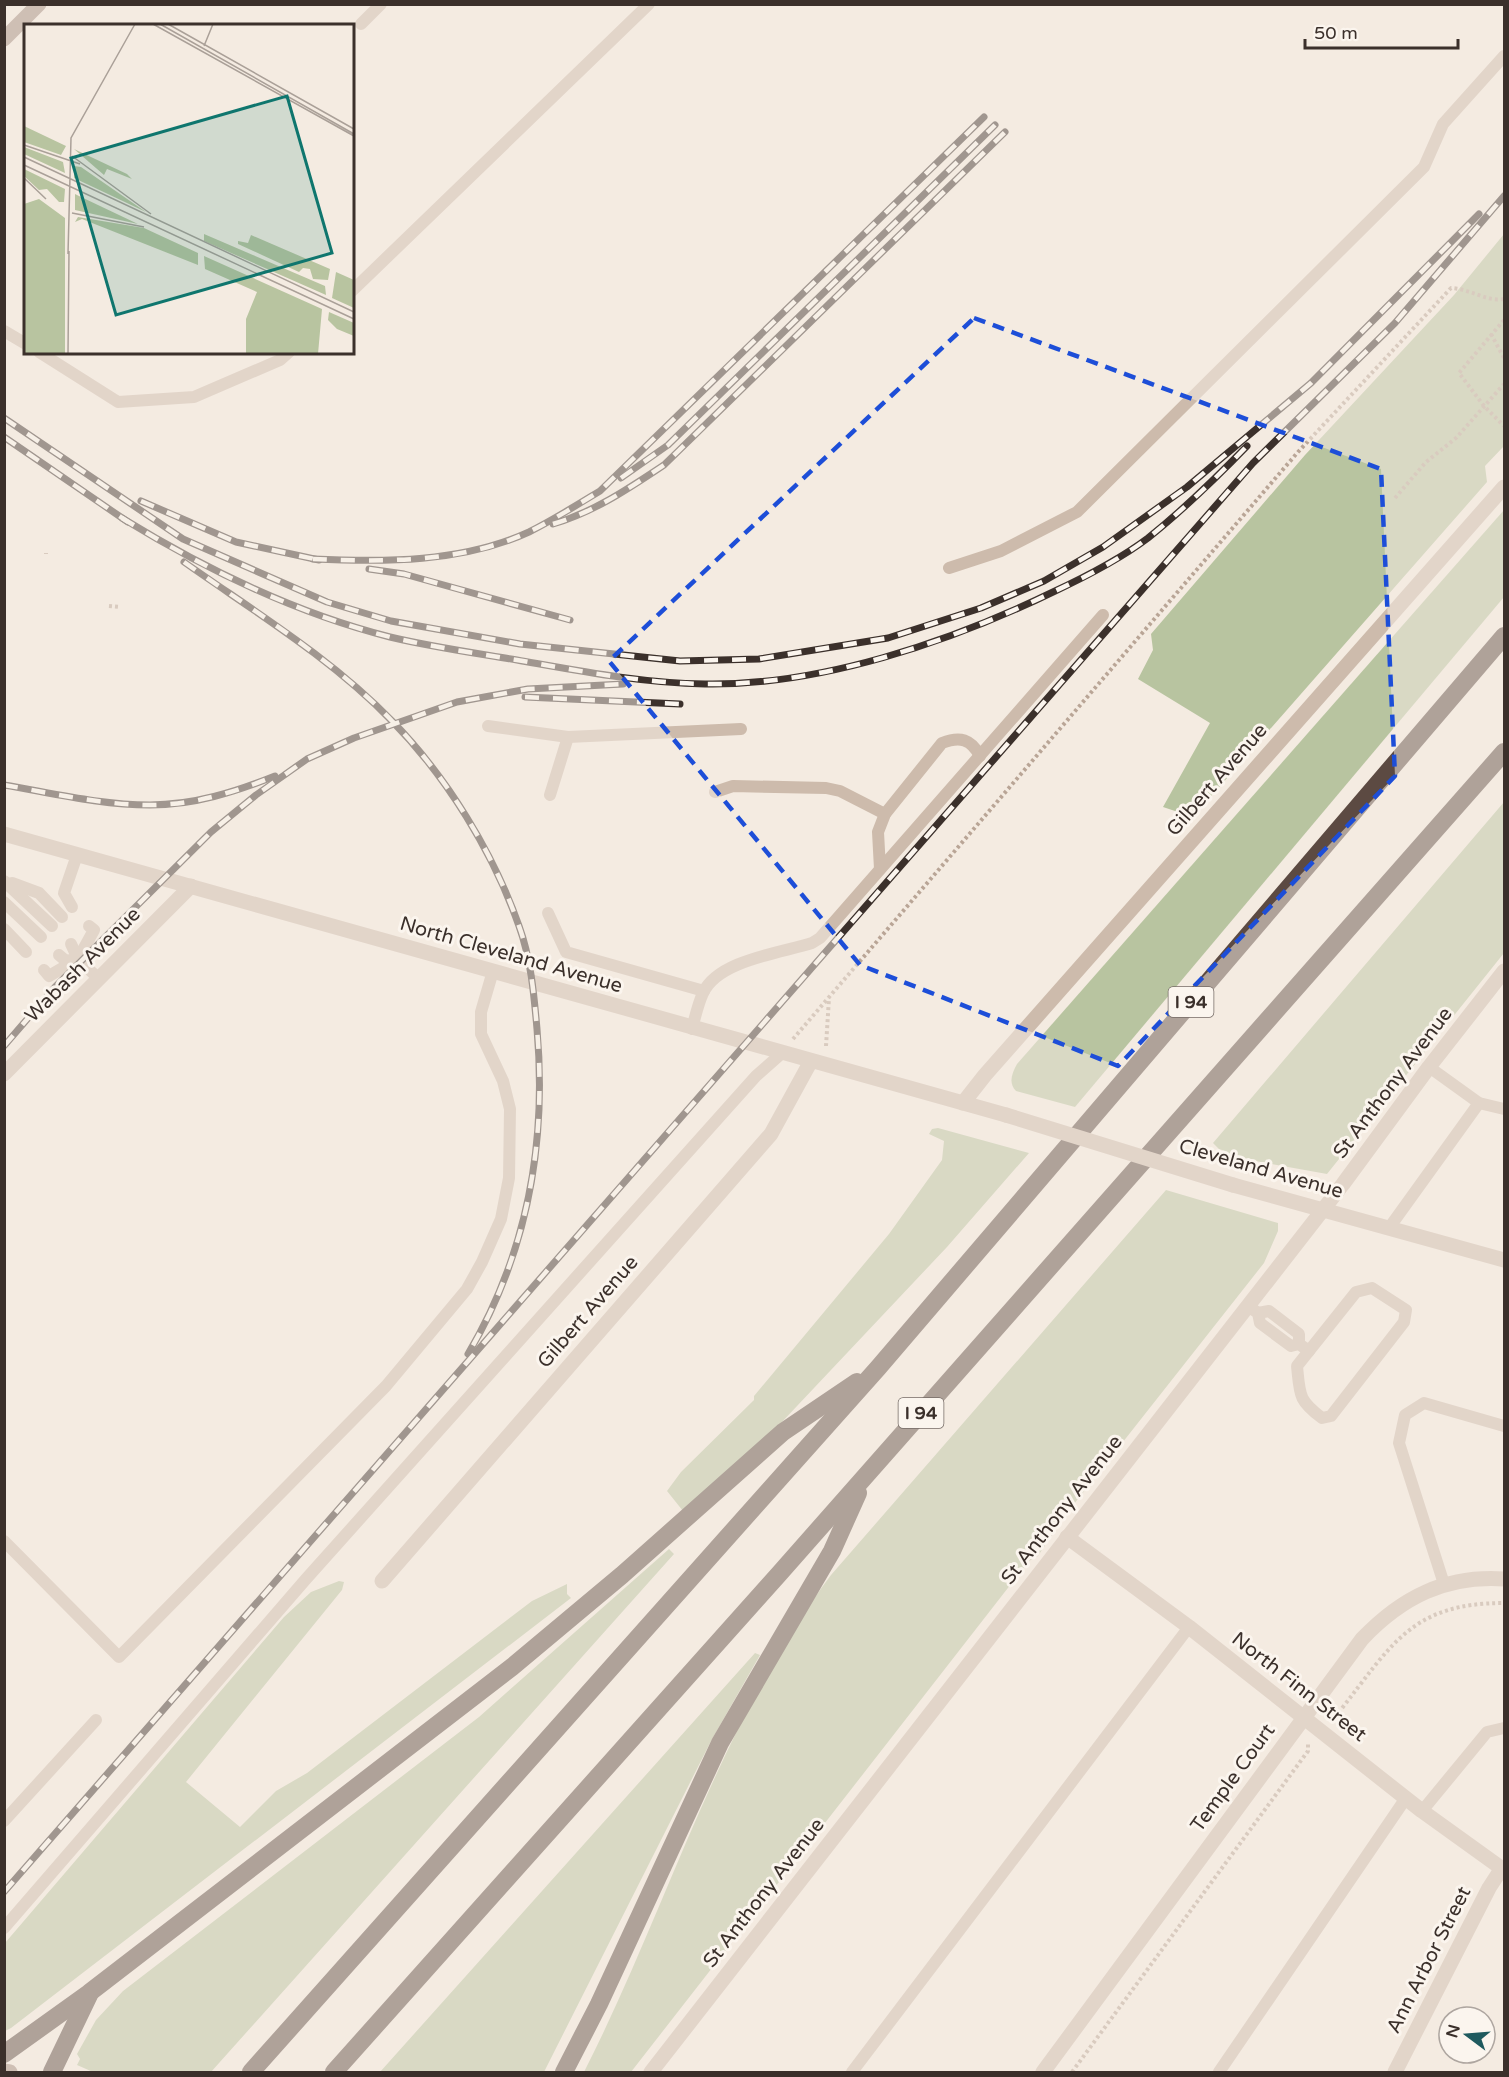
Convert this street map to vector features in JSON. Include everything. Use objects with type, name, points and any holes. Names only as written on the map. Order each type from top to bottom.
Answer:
[{"type":"highway","name":"I 94","points":[[251,2073],[878,1368],[1504,636]]},
{"type":"highway","name":"I 94","points":[[334,2073],[1504,752]]},
{"type":"highway","points":[[4,2054],[89,1993],[512,1667],[622,1575],[783,1432],[878,1368]]},
{"type":"highway","points":[[564,2073],[599,2004],[720,1743],[832,1551],[866,1475]]},
{"type":"highway","points":[[52,2073],[89,1993]]},
{"type":"main road","points":[[4,39],[39,4]]},
{"type":"main road","points":[[4,2071],[10,2073]]},
{"type":"street","name":"Gilbert Avenue","points":[[963,1102],[1504,487]]},
{"type":"street","name":"North Cleveland Avenue","points":[[4,834],[692,1029],[1006,1115]]},
{"type":"street","name":"Wabash Avenue","points":[[4,1074],[190,886]]},
{"type":"street","name":"St Anthony Avenue","points":[[651,2073],[1068,1537],[1253,1310],[1429,1067],[1504,972]]},
{"type":"street","name":"Gilbert Avenue","points":[[382,1581],[771,1134],[816,1063]]},
{"type":"street","name":"Cleveland Avenue","points":[[1006,1115],[1233,1185],[1504,1260]]},
{"type":"street","name":"North Finn Street","points":[[1068,1537],[1189,1627],[1422,1811],[1503,1869]]},
{"type":"street","name":"Temple Court","points":[[1043,2073],[1362,1639],[1383,1617],[1407,1600],[1444,1584],[1484,1578],[1504,1579]]},
{"type":"street","name":"Ann Arbor Street","points":[[1395,2073],[1489,1888],[1503,1869]]},
{"type":"lane","points":[[361,24],[381,4]]},
{"type":"lane","points":[[354,289],[648,4]]},
{"type":"lane","points":[[949,568],[1001,551],[1077,512],[1424,168],[1443,124],[1504,56]]},
{"type":"lane","points":[[4,331],[24,343]]},
{"type":"lane","points":[[42,354],[118,402],[194,397],[280,360],[287,354]]},
{"type":"lane","points":[[692,1029],[704,991],[720,974],[734,967],[812,943],[820,938],[1104,615]]},
{"type":"lane","points":[[488,726],[568,737],[741,729]]},
{"type":"lane","points":[[550,795],[568,737]]},
{"type":"lane","points":[[880,869],[878,832],[885,814],[942,743],[953,739],[964,739],[973,744],[980,756]]},
{"type":"lane","points":[[715,792],[733,786],[826,788],[840,791],[885,814]]},
{"type":"lane","points":[[72,907],[64,893],[77,855]]},
{"type":"lane","points":[[6,881],[39,893],[64,893]]},
{"type":"lane","points":[[6,881],[52,926]]},
{"type":"lane","points":[[39,893],[62,917]]},
{"type":"lane","points":[[4,902],[41,937]]},
{"type":"lane","points":[[548,913],[566,952],[704,991]]},
{"type":"lane","points":[[4,929],[26,952]]},
{"type":"lane","points":[[44,970],[49,976],[78,959],[94,930],[80,935],[78,959]]},
{"type":"lane","points":[[59,955],[66,961],[78,959]]},
{"type":"lane","points":[[78,959],[99,979]]},
{"type":"lane","points":[[4,1541],[119,1657],[386,1386],[467,1289],[501,1219],[509,1178],[510,1109],[503,1081],[481,1034],[481,1012],[493,971]]},
{"type":"lane","points":[[4,1928],[314,1570],[756,1076],[782,1053]]},
{"type":"lane","points":[[1429,1067],[1479,1103],[1504,1109]]},
{"type":"lane","points":[[1389,1227],[1479,1103]]},
{"type":"lane","points":[[1372,1288],[1406,1310],[1404,1322],[1331,1416],[1322,1418],[1306,1406],[1300,1398],[1297,1366],[1304,1347],[1356,1292],[1372,1288]]},
{"type":"lane","points":[[1253,1310],[1260,1323],[1266,1328],[1291,1346],[1304,1347]]},
{"type":"lane","points":[[1444,1584],[1399,1443],[1405,1415],[1424,1403],[1504,1426]]},
{"type":"lane","points":[[852,2073],[1189,1627]]},
{"type":"lane","points":[[4,1821],[96,1720]]},
{"type":"lane","points":[[1422,1811],[1487,1732],[1504,1728]]},
{"type":"lane","points":[[1219,2073],[1406,1798]]},
{"type":"path","points":[[782,1053],[1291,461],[1451,288],[1476,292],[1490,300],[1504,299]]},
{"type":"path","points":[[1504,320],[1460,373],[1484,406],[1504,426]]},
{"type":"path","points":[[1491,334],[1504,358]]},
{"type":"path","points":[[1395,498],[1426,462],[1456,438],[1504,384]]},
{"type":"path","points":[[816,1063],[827,1040],[829,998]]},
{"type":"path","points":[[1332,1713],[1339,1712],[1407,1629],[1430,1615],[1459,1605],[1504,1603]]},
{"type":"path","points":[[1072,2073],[1308,1751],[1308,1743]]},
{"type":"highlighted area","points":[[974,318],[1381,469],[1395,776],[1118,1066],[860,965],[609,661]]},
{"type":"green space","points":[[1504,234],[1504,446],[1485,466],[1487,482],[1199,810],[1181,813],[1163,807],[1210,723],[1138,679],[1153,650],[1151,634],[1305,455],[1454,295]]},
{"type":"green space","points":[[1504,510],[1504,597],[1075,1107],[1016,1091],[1011,1081],[1017,1064]]},
{"type":"green space","points":[[1504,802],[1504,953],[1327,1174],[1227,1156],[1228,1152],[1219,1149],[1213,1143]]},
{"type":"green space","points":[[938,1128],[1029,1153],[947,1247],[781,1423],[683,1511],[667,1491],[681,1472],[754,1400],[754,1396],[889,1234],[942,1160],[944,1141],[929,1134],[932,1129]]},
{"type":"green space","points":[[1166,1190],[1278,1223],[1278,1231],[1264,1263],[1063,1518],[1038,1556],[1029,1561],[631,2072],[584,2072],[614,2009],[725,1755],[791,1633],[831,1575]]},
{"type":"green space","points":[[669,1549],[674,1554],[211,2072],[93,2072],[77,2065],[80,2059],[77,2054],[96,2020],[123,1991],[479,1717]]},
{"type":"green space","points":[[339,1581],[344,1582],[342,1590],[186,1782],[240,1827],[276,1791],[307,1773],[532,1601],[567,1584],[567,1594],[571,1598],[5,2031],[5,1943],[284,1617],[311,1592]]},
{"type":"green space","points":[[755,1653],[760,1655],[711,1741],[544,2072],[380,2072]]},
{"type":"railway","points":[[313,559],[395,560],[477,550],[529,532],[600,491],[984,117]]},
{"type":"railway","points":[[621,478],[668,445],[995,125]]},
{"type":"railway","points":[[553,524],[597,506],[664,465],[1005,132]]},
{"type":"railway","points":[[4,1892],[1253,463],[1395,323],[1504,196]]},
{"type":"railway","points":[[4,418],[183,539],[327,602],[391,621],[520,644],[680,661],[759,659],[888,638],[981,608],[1044,581],[1103,547],[1187,487],[1311,383],[1479,214]]},
{"type":"railway","points":[[4,437],[128,522]]},
{"type":"railway","points":[[122,518],[186,555],[252,588],[320,615],[390,637],[454,650],[634,679],[705,684],[749,683],[793,678],[884,658],[971,628],[1065,586],[1114,561],[1148,538],[1199,494],[1247,446]]},
{"type":"railway","points":[[141,501],[236,542],[319,560]]},
{"type":"railway","points":[[184,562],[318,656],[392,721],[431,766],[466,817],[496,871],[519,926],[529,964],[537,1029],[539,1114],[535,1156],[518,1238],[505,1277],[468,1354]]},
{"type":"railway","points":[[369,569],[404,574],[570,620]]},
{"type":"railway","points":[[4,1046],[55,987],[211,832],[256,795],[307,759],[354,738],[457,702],[528,689],[623,684]]},
{"type":"railway","points":[[525,697],[680,704]]},
{"type":"railway","points":[[4,785],[95,801],[150,805],[182,803],[214,796],[275,776]]}]
